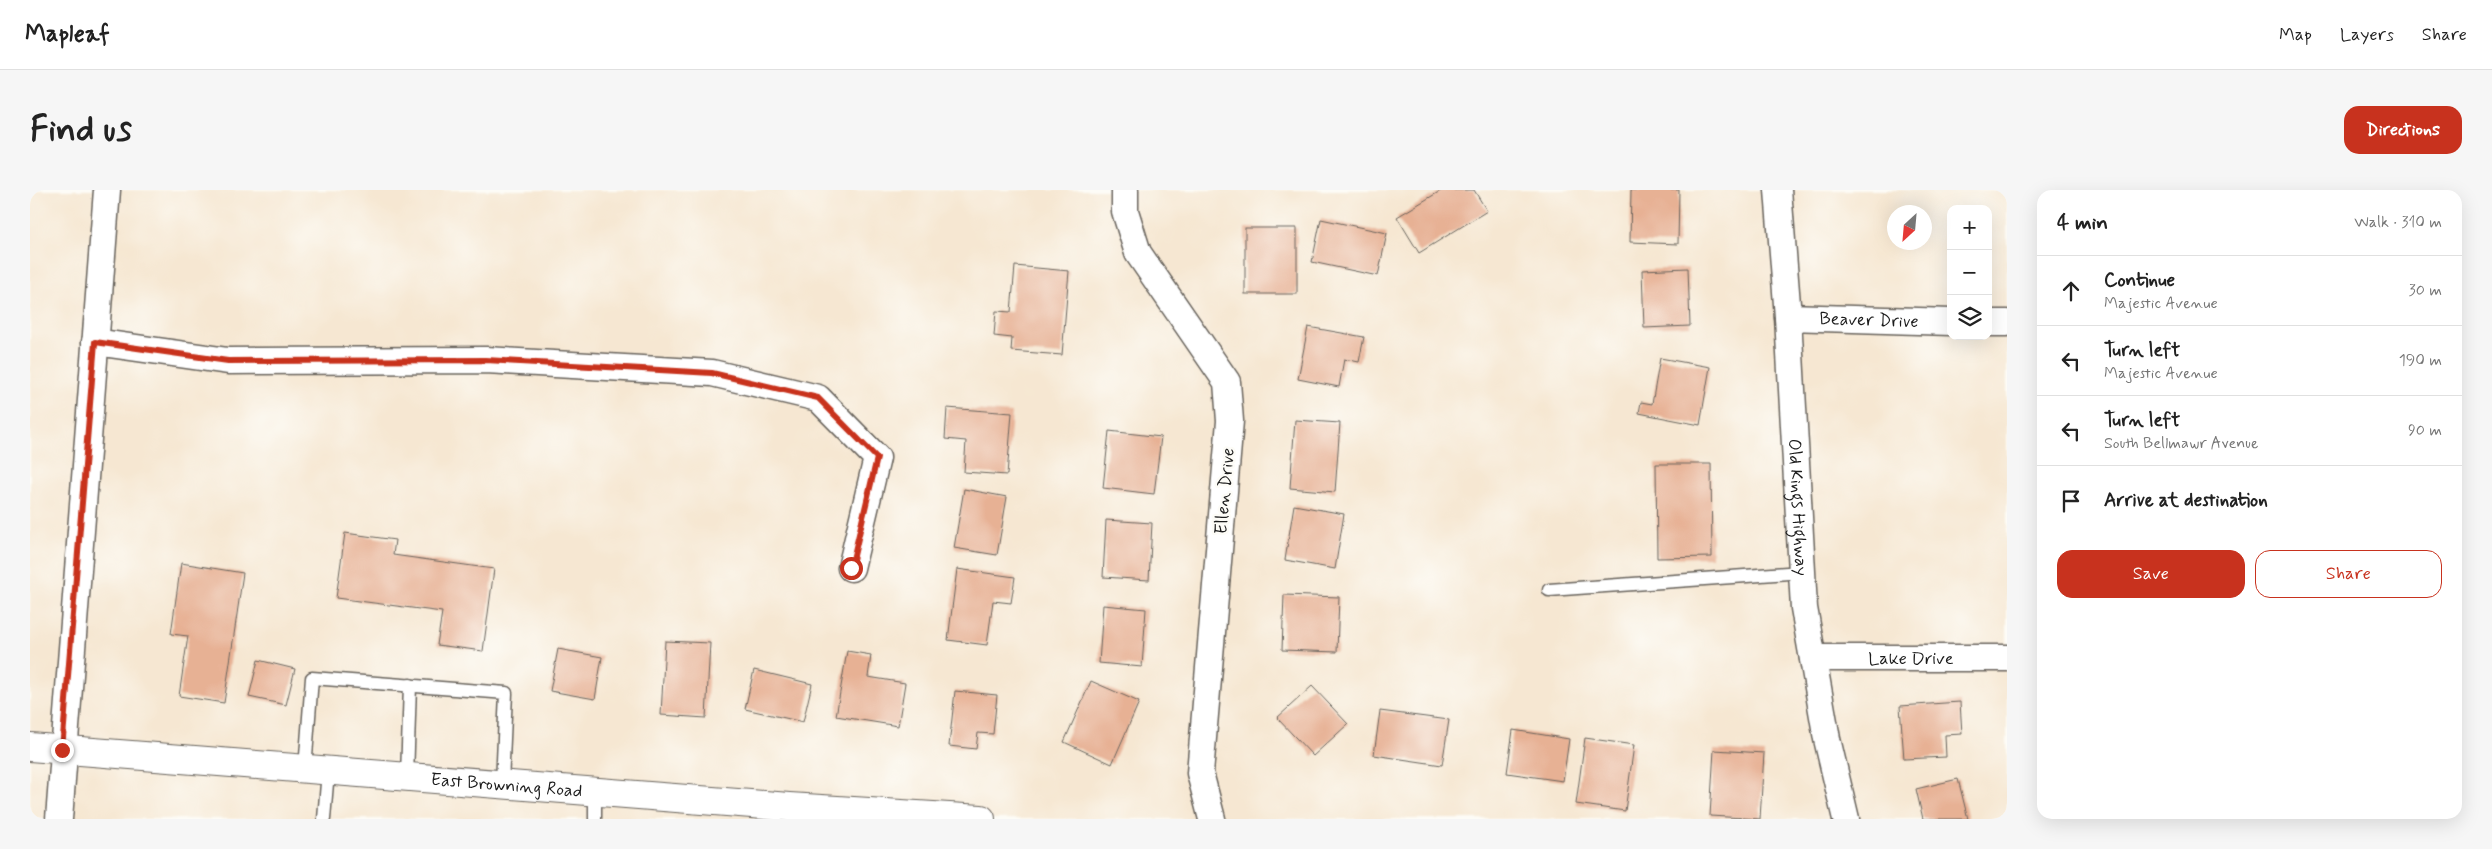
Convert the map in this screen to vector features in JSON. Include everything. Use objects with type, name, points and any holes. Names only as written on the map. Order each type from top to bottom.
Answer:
[{"type":"main road","name":"East Browning Road","points":[[30,747],[595,792],[790,813],[981,819]]},
{"type":"street","points":[[59,819],[62,750],[107,190]]},
{"type":"street","name":"Ellen Drive","points":[[1125,190],[1125,211],[1138,253],[1227,382],[1230,422],[1200,773],[1212,819]]},
{"type":"street","name":"Old Kings Highway","points":[[1778,190],[1788,317],[1804,608],[1827,739],[1846,819]]},
{"type":"street","name":"Beaver Drive","points":[[1788,317],[1947,322]]},
{"type":"street","points":[[1992,323],[2007,323]]},
{"type":"street","points":[[95,342],[228,361],[486,360],[712,373],[818,398],[877,458],[851,568]]},
{"type":"street","name":"Lake Drive","points":[[1813,658],[2007,658]]},
{"type":"lane","points":[[1550,590],[1802,572]]},
{"type":"lane","points":[[324,819],[316,770],[312,678],[506,693],[502,784]]},
{"type":"lane","points":[[407,777],[410,685]]},
{"type":"lane","points":[[595,792],[596,819]]},
{"type":"building","points":[[1442,190],[1474,190],[1487,211],[1419,253],[1397,217]]},
{"type":"building","points":[[1631,190],[1679,190],[1678,244],[1630,242]]},
{"type":"building","points":[[1321,219],[1387,233],[1378,276],[1312,262]]},
{"type":"building","points":[[1245,228],[1297,228],[1297,294],[1245,294]]},
{"type":"building","points":[[1015,266],[1069,271],[1062,355],[1011,351],[1012,338],[994,336],[996,311],[1011,312]]},
{"type":"building","points":[[1688,268],[1690,326],[1644,328],[1642,270]]},
{"type":"building","points":[[1308,327],[1364,337],[1359,362],[1344,359],[1339,387],[1298,379]]},
{"type":"building","points":[[1660,358],[1710,367],[1700,425],[1639,413],[1641,402],[1652,404]]},
{"type":"building","points":[[947,408],[1012,413],[1007,475],[964,472],[966,441],[945,439]]},
{"type":"building","points":[[1295,420],[1340,423],[1335,492],[1290,488]]},
{"type":"building","points":[[1109,431],[1161,437],[1154,494],[1103,488]]},
{"type":"building","points":[[1656,464],[1711,464],[1712,557],[1657,558]]},
{"type":"building","points":[[964,489],[1007,497],[997,555],[954,548]]},
{"type":"building","points":[[1294,505],[1344,514],[1335,569],[1285,560]]},
{"type":"building","points":[[1106,520],[1152,523],[1149,580],[1103,577]]},
{"type":"building","points":[[345,533],[395,540],[393,555],[494,569],[483,651],[437,645],[442,612],[336,598]]},
{"type":"building","points":[[181,563],[243,573],[224,703],[179,696],[188,636],[171,634]]},
{"type":"building","points":[[957,569],[1015,577],[1011,603],[993,601],[987,645],[948,640]]},
{"type":"building","points":[[1284,595],[1339,597],[1337,652],[1282,650]]},
{"type":"building","points":[[1103,605],[1146,609],[1142,667],[1099,663]]},
{"type":"building","points":[[665,641],[710,643],[706,718],[661,715]]},
{"type":"building","points":[[558,649],[602,657],[595,699],[550,691]]},
{"type":"building","points":[[847,651],[871,655],[868,677],[905,683],[898,726],[836,716]]},
{"type":"building","points":[[258,660],[295,669],[286,705],[249,697]]},
{"type":"building","points":[[754,670],[812,684],[803,722],[745,709]]},
{"type":"building","points":[[1091,681],[1139,702],[1112,764],[1064,742]]},
{"type":"building","points":[[1312,686],[1348,724],[1313,756],[1277,718]]},
{"type":"building","points":[[955,691],[997,695],[993,734],[978,733],[976,749],[949,746]]},
{"type":"building","points":[[1960,702],[1962,734],[1945,735],[1946,757],[1904,759],[1900,706]]},
{"type":"building","points":[[1380,711],[1449,720],[1442,765],[1374,755]]},
{"type":"building","points":[[1513,730],[1569,739],[1563,781],[1507,773]]},
{"type":"building","points":[[1585,738],[1634,745],[1625,811],[1576,804]]},
{"type":"building","points":[[1714,750],[1764,753],[1760,819],[1710,816]]},
{"type":"building","points":[[1958,779],[1968,819],[1923,819],[1916,789]]},
{"type":"route","points":[[62,750],[95,342],[228,361],[486,360],[712,373],[818,398],[877,458],[851,568]]}]
